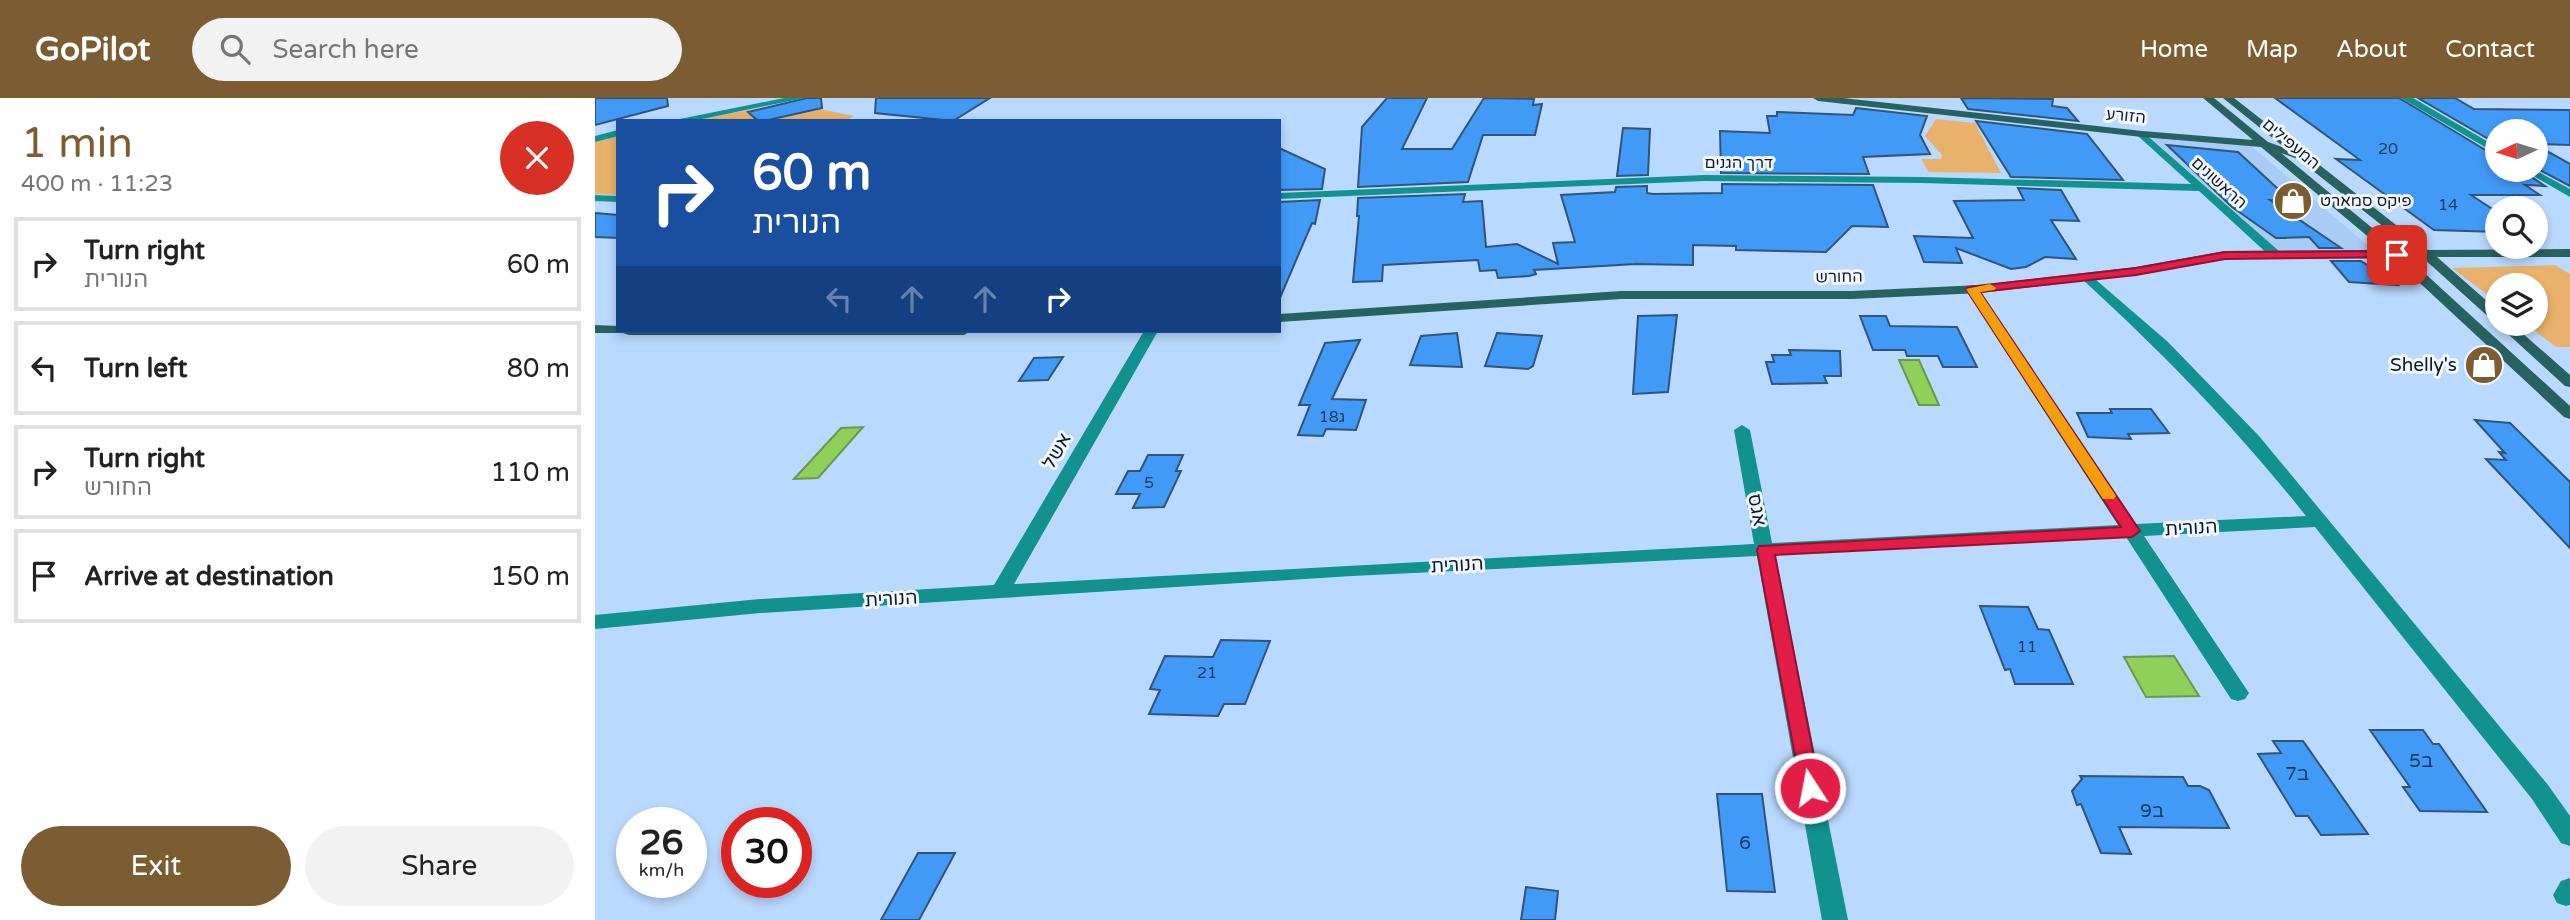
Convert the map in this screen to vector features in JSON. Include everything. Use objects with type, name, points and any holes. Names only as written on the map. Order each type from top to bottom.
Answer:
[{"type":"street","points":[[686,119],[799,98]]},
{"type":"street","name":"הזורע","points":[[1818,98],[2142,134],[2262,144],[2304,157]]},
{"type":"street","name":"המעפילים","points":[[2208,98],[2397,255],[2570,414]]},
{"type":"street","name":"המעפילים","points":[[2228,98],[2427,255],[2485,306]]},
{"type":"street","points":[[2406,98],[2485,144]]},
{"type":"street","points":[[595,139],[616,134]]},
{"type":"street","name":"הראשונים","points":[[2142,134],[2275,254]]},
{"type":"street","name":"דרך הגנים","points":[[1281,195],[1704,178],[1922,180],[2200,188]]},
{"type":"street","points":[[2548,181],[2570,194]]},
{"type":"street","points":[[595,198],[616,199]]},
{"type":"street","name":"החורש","points":[[1281,318],[1621,295],[1852,295],[1972,289],[2088,277],[2225,256],[2570,253]]},
{"type":"street","points":[[2088,277],[2163,345],[2253,439],[2540,792],[2570,836]]},
{"type":"street","points":[[1972,289],[2238,693]]},
{"type":"street","points":[[595,329],[616,330]]},
{"type":"street","name":"אשל","points":[[999,593],[1150,333]]},
{"type":"street","points":[[2517,336],[2570,383]]},
{"type":"street","name":"אגס","points":[[1742,430],[1835,920]]},
{"type":"street","name":"הנורית","points":[[595,622],[760,606],[2319,521]]},
{"type":"shaded area","points":[[791,103],[854,116],[849,119],[696,119]]},
{"type":"shaded area","points":[[1936,119],[1975,123],[2001,173],[1929,172],[1921,159],[1941,159],[1942,155],[1925,136]]},
{"type":"shaded area","points":[[616,136],[616,195],[595,194],[595,141]]},
{"type":"shaded area","points":[[2150,137],[2249,144],[2373,250],[2278,250]]},
{"type":"shaded area","points":[[2555,265],[2570,274],[2570,347],[2556,347],[2542,336],[2548,336],[2548,273],[2485,273],[2485,293],[2452,268]]},
{"type":"shaded area","points":[[1899,360],[1919,360],[1939,405],[1919,405]]},
{"type":"shaded area","points":[[863,427],[818,478],[794,479],[841,428]]},
{"type":"shaded area","points":[[2174,656],[2199,696],[2146,697],[2124,657]]},
{"type":"building","points":[[595,98],[667,98],[668,106],[595,125]]},
{"type":"building","points":[[807,98],[821,98],[822,108],[773,119],[756,119],[748,112]]},
{"type":"building","points":[[876,98],[990,98],[956,119],[875,113]]},
{"type":"building","points":[[1387,98],[1427,98],[1402,149],[1452,149],[1484,98],[1534,99],[1533,105],[1542,104],[1535,135],[1483,135],[1468,182],[1358,187],[1362,127]]},
{"type":"building","points":[[1961,98],[2053,99],[2052,106],[2067,108],[2078,121],[1968,109]]},
{"type":"building","points":[[2275,98],[2399,98],[2485,150],[2485,182],[2539,182],[2545,186],[2525,185],[2540,195],[2471,195],[2485,204],[2485,232],[2434,230],[2336,159],[2360,160]]},
{"type":"building","points":[[2418,98],[2455,98],[2474,109],[2570,110],[2570,145],[2548,144],[2548,119],[2485,119],[2485,137]]},
{"type":"building","points":[[1856,108],[1927,116],[1920,135],[1930,154],[1863,157],[1869,174],[1721,173],[1720,131],[1770,133],[1767,116],[1777,116],[1777,112],[1853,115]]},
{"type":"building","points":[[1976,121],[2087,134],[2123,180],[2011,177]]},
{"type":"building","points":[[1623,128],[1650,129],[1648,175],[1617,176]]},
{"type":"building","points":[[2167,145],[2238,152],[2290,200],[2270,200],[2341,248],[2319,248],[2309,237],[2276,238],[2232,207]]},
{"type":"building","points":[[1281,149],[1325,169],[1322,189],[1281,190]]},
{"type":"building","points":[[2548,152],[2570,164],[2570,186],[2548,174]]},
{"type":"building","points":[[1722,184],[1873,185],[1888,227],[1852,226],[1826,252],[1736,250],[1736,246],[1693,245],[1693,265],[1636,264],[1534,270],[1536,274],[1529,276],[1498,278],[1496,270],[1480,271],[1478,260],[1383,265],[1382,281],[1353,282],[1358,198],[1465,194],[1463,202],[1482,201],[1486,247],[1517,244],[1558,264],[1553,243],[1575,242],[1561,195],[1615,192],[1616,187],[1647,186],[1647,193],[1653,194],[1722,193]]},
{"type":"building","points":[[2018,188],[2061,190],[2079,221],[2051,220],[2076,259],[2045,257],[2026,267],[2011,269],[1956,248],[1962,263],[1924,262],[1914,236],[1973,238],[1954,201],[2024,200]]},
{"type":"building","points":[[1320,200],[1315,224],[1312,223],[1281,295],[1281,202]]},
{"type":"building","points":[[595,213],[616,215],[616,238],[595,237]]},
{"type":"building","points":[[2331,261],[2361,261],[2397,285],[2349,282]]},
{"type":"building","points":[[1677,315],[1668,392],[1633,394],[1638,316]]},
{"type":"building","points":[[1860,316],[1886,316],[1890,326],[1957,327],[1977,367],[1943,367],[1938,356],[1907,356],[1905,350],[1873,350]]},
{"type":"building","points":[[1457,333],[1462,367],[1410,365],[1421,336]]},
{"type":"building","points":[[1497,333],[1542,336],[1533,366],[1528,369],[1485,366]]},
{"type":"building","points":[[1360,340],[1332,399],[1366,400],[1356,430],[1326,429],[1323,436],[1298,435],[1310,405],[1299,405],[1325,343]]},
{"type":"building","points":[[1789,350],[1840,351],[1841,376],[1824,376],[1827,383],[1772,384],[1766,362],[1774,362],[1772,355],[1791,355]]},
{"type":"building","points":[[1063,357],[1048,380],[1019,381],[1034,358]]},
{"type":"building","points":[[2110,409],[2151,409],[2169,433],[2128,434],[2131,439],[2088,437],[2077,413],[2112,413]]},
{"type":"building","points":[[2475,420],[2510,423],[2570,482],[2570,548],[2486,459],[2506,460],[2499,452],[2505,453]]},
{"type":"building","points":[[1148,455],[1183,455],[1176,471],[1181,471],[1164,507],[1133,508],[1140,494],[1116,494],[1128,471],[1140,471]]},
{"type":"building","points":[[1980,606],[2028,607],[2038,629],[2049,630],[2073,684],[2015,684],[2010,669],[2005,670]]},
{"type":"building","points":[[1221,640],[1270,641],[1245,704],[1224,704],[1218,716],[1149,714],[1160,690],[1150,689],[1165,656],[1213,657]]},
{"type":"building","points":[[2370,730],[2423,730],[2433,744],[2439,744],[2487,812],[2420,811],[2403,787],[2410,787]]},
{"type":"building","points":[[2273,741],[2303,741],[2368,834],[2321,835],[2308,816],[2296,816],[2258,754],[2281,753]]},
{"type":"building","points":[[2080,776],[2183,777],[2188,786],[2200,786],[2209,790],[2229,828],[2119,827],[2131,854],[2101,853],[2081,804],[2077,805],[2072,791],[2082,779]]},
{"type":"building","points":[[1717,794],[1762,794],[1775,892],[1727,891]]},
{"type":"building","points":[[918,853],[955,853],[919,920],[881,920]]},
{"type":"building","points":[[1526,887],[1558,891],[1555,920],[1521,920]]},
{"type":"slow traffic","points":[[1990,288],[1972,289],[2108,496]]},
{"type":"place","name":"פיקס סמארט","points":[[2293,201]]},
{"type":"place","name":"Shelly's","points":[[2484,365]]},
{"type":"route","points":[[1810,788],[1765,550],[2132,531],[1972,289],[2136,271],[2225,256],[2397,255]]}]
